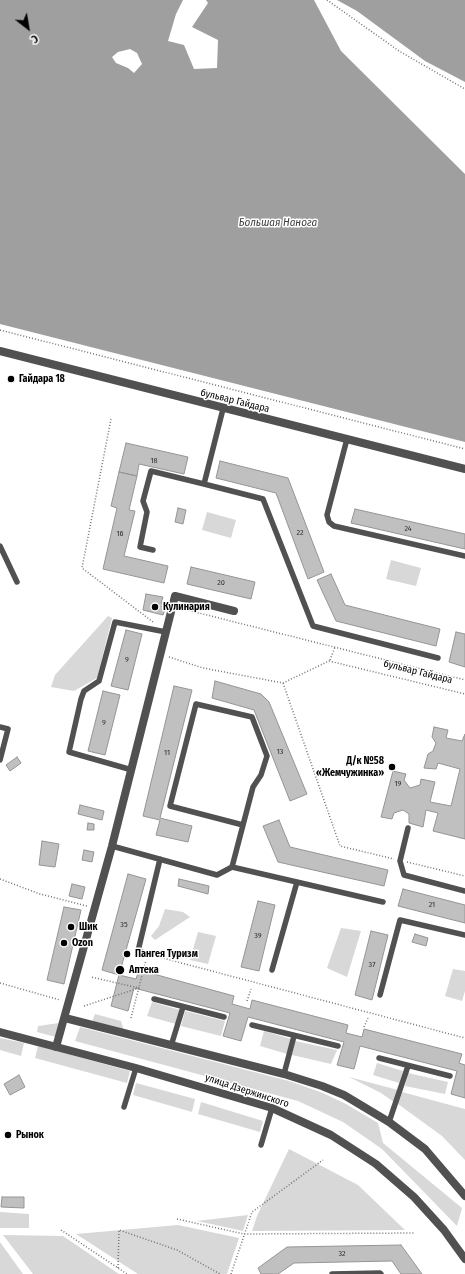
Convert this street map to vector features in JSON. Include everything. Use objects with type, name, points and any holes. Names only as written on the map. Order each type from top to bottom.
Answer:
[{"type":"street","name":"бульвар Гайдара","points":[[0,351],[223,409],[465,469]]},
{"type":"street","points":[[56,1046],[112,846],[175,596],[234,611]]},
{"type":"street","points":[[65,1018],[284,1074],[322,1086],[344,1095],[389,1122],[425,1149],[465,1196]]},
{"type":"street","name":"улица Дзержинского","points":[[0,1032],[136,1068],[272,1108],[331,1135],[376,1164],[414,1197],[444,1230],[465,1259]]},
{"type":"lane","points":[[204,484],[223,409]]},
{"type":"lane","points":[[347,439],[327,515],[329,522],[334,526],[465,556]]},
{"type":"lane","points":[[153,550],[140,547],[147,512],[143,502],[151,471],[263,500],[313,626],[438,658]]},
{"type":"lane","points":[[0,546],[17,582]]},
{"type":"lane","points":[[132,770],[69,752],[81,699],[84,691],[99,681],[115,622],[166,632]]},
{"type":"lane","points":[[112,846],[217,875],[232,866],[253,788],[261,775],[267,756],[252,717],[196,704],[170,806],[243,825]]},
{"type":"lane","points":[[0,727],[8,729],[0,760]]},
{"type":"lane","points":[[408,828],[400,861],[404,875],[465,891]]},
{"type":"lane","points":[[148,954],[138,951],[160,859]]},
{"type":"lane","points":[[232,866],[383,902]]},
{"type":"lane","points":[[272,970],[297,882]]},
{"type":"lane","points":[[380,996],[400,920],[465,936]]},
{"type":"lane","points":[[154,999],[224,1017]]},
{"type":"lane","points":[[171,1046],[183,1007]]},
{"type":"lane","points":[[252,1025],[338,1046]]},
{"type":"lane","points":[[284,1074],[294,1036]]},
{"type":"lane","points":[[379,1058],[450,1076]]},
{"type":"lane","points":[[389,1122],[408,1066]]},
{"type":"lane","points":[[124,1107],[136,1068]]},
{"type":"lane","points":[[261,1145],[272,1108]]},
{"type":"lane","points":[[332,1274],[381,1274]]},
{"type":"path","points":[[327,0],[399,51],[465,89]]},
{"type":"path","points":[[0,330],[465,449]]},
{"type":"path","points":[[111,419],[82,568],[166,632]]},
{"type":"path","points":[[183,609],[465,680]]},
{"type":"path","points":[[161,655],[203,668],[282,683],[329,660],[335,647]]},
{"type":"path","name":"бульвар Гайдара","points":[[329,660],[465,694]]},
{"type":"path","points":[[282,683],[340,846],[465,876]]},
{"type":"path","points":[[0,879],[40,894],[95,908]]},
{"type":"path","points":[[130,1018],[148,954],[465,1038]]},
{"type":"path","points":[[91,977],[139,988]]},
{"type":"path","points":[[0,983],[61,1000]]},
{"type":"path","points":[[84,1006],[139,988]]},
{"type":"path","points":[[247,1001],[251,989]]},
{"type":"path","points":[[364,1027],[368,1018]]},
{"type":"path","points":[[232,1274],[252,1212],[323,1160]]},
{"type":"path","points":[[177,1219],[244,1234],[415,1233]]},
{"type":"path","points":[[61,1230],[127,1274]]},
{"type":"path","points":[[118,1268],[119,1230],[178,1250],[220,1274]]},
{"type":"shaded area","points":[[207,512],[236,520],[231,538],[202,530]]},
{"type":"shaded area","points":[[391,560],[421,568],[416,586],[386,579]]},
{"type":"shaded area","points":[[108,616],[112,618],[97,678],[74,691],[51,687],[55,675]]},
{"type":"shaded area","points":[[165,909],[183,912],[190,917],[155,940],[151,936],[159,926]]},
{"type":"shaded area","points":[[341,928],[361,931],[347,977],[327,968]]},
{"type":"shaded area","points":[[198,932],[216,936],[208,964],[190,960]]},
{"type":"shaded area","points":[[453,969],[465,971],[465,991],[462,1001],[445,996]]},
{"type":"shaded area","points":[[152,1002],[180,1010],[176,1024],[147,1016]]},
{"type":"shaded area","points":[[185,1011],[225,1021],[221,1036],[181,1026]]},
{"type":"shaded area","points":[[95,1014],[121,1021],[124,1031],[92,1022]]},
{"type":"shaded area","points":[[59,1023],[56,1037],[37,1032],[38,1026]]},
{"type":"shaded area","points":[[80,1027],[289,1081],[323,1093],[346,1104],[378,1123],[383,1143],[462,1208],[457,1226],[382,1149],[343,1122],[298,1101],[75,1041]]},
{"type":"shaded area","points":[[264,1031],[291,1039],[287,1054],[260,1046]]},
{"type":"shaded area","points":[[0,1038],[24,1043],[21,1056],[0,1050]]},
{"type":"shaded area","points":[[295,1041],[337,1050],[331,1064],[292,1055]]},
{"type":"shaded area","points":[[38,1046],[130,1071],[127,1083],[35,1058]]},
{"type":"shaded area","points":[[377,1063],[403,1071],[399,1083],[373,1075]]},
{"type":"shaded area","points":[[408,1073],[448,1082],[445,1094],[405,1086]]},
{"type":"shaded area","points":[[349,1077],[398,1090],[394,1102],[381,1093]]},
{"type":"shaded area","points":[[136,1083],[195,1099],[192,1112],[133,1095]]},
{"type":"shaded area","points":[[402,1092],[465,1109],[465,1160],[442,1136],[398,1104]]},
{"type":"shaded area","points":[[201,1102],[263,1121],[260,1132],[198,1114]]},
{"type":"shaded area","points":[[289,1149],[358,1185],[405,1230],[252,1231],[257,1216]]},
{"type":"shaded area","points":[[0,1212],[29,1214],[29,1228],[0,1228]]},
{"type":"shaded area","points":[[248,1215],[243,1231],[197,1221]]},
{"type":"shaded area","points":[[178,1225],[239,1238],[227,1274],[138,1274],[76,1234]]},
{"type":"shaded area","points":[[3,1235],[63,1236],[119,1274],[33,1274]]},
{"type":"shaded area","points":[[0,1242],[23,1274],[0,1274]]},
{"type":"water","name":"Большая Нанога","points":[[0,0],[183,0],[176,14],[168,41],[184,45],[194,69],[217,68],[218,40],[192,27],[208,3],[206,0],[314,0],[341,51],[465,174],[465,442],[0,324]],"holes":[[[130,49],[137,53],[142,64],[134,73],[128,68],[116,63],[112,57],[118,52]]]},
{"type":"water","points":[[337,0],[465,0],[465,82],[425,61],[357,11]]},
{"type":"building","points":[[126,443],[188,457],[184,474],[139,464],[137,476],[119,472]]},
{"type":"building","points":[[220,461],[288,478],[324,572],[308,579],[276,493],[216,478]]},
{"type":"building","points":[[119,472],[137,476],[129,510],[135,511],[124,556],[168,566],[164,583],[103,569],[117,508],[111,506]]},
{"type":"building","points":[[178,508],[186,510],[183,524],[175,522]]},
{"type":"building","points":[[355,509],[465,534],[465,549],[351,523]]},
{"type":"building","points":[[191,567],[255,582],[251,599],[187,584]]},
{"type":"building","points":[[331,574],[345,605],[440,629],[436,646],[336,621],[317,580]]},
{"type":"building","name":"Кулинария","points":[[146,594],[163,597],[161,603],[167,604],[163,615],[143,610]]},
{"type":"building","points":[[126,630],[142,634],[128,690],[111,686]]},
{"type":"building","points":[[456,632],[465,634],[465,667],[449,662]]},
{"type":"building","points":[[215,681],[261,694],[269,702],[307,794],[290,801],[254,710],[212,698]]},
{"type":"building","points":[[174,686],[192,690],[160,818],[192,826],[188,842],[156,835],[160,820],[143,816]]},
{"type":"building","points":[[103,691],[120,695],[105,755],[88,751]]},
{"type":"building","points":[[434,727],[448,730],[446,738],[462,741],[465,734],[465,839],[433,831],[438,813],[426,810],[423,827],[409,823],[409,814],[403,810],[394,813],[392,819],[381,817],[393,771],[406,774],[404,780],[410,788],[420,785],[421,779],[435,782],[430,802],[451,806],[460,769],[438,763],[436,769],[424,768],[428,754],[433,751],[436,743],[432,737]]},
{"type":"building","points":[[17,757],[21,763],[10,771],[6,765]]},
{"type":"building","points":[[80,805],[104,811],[102,820],[78,814]]},
{"type":"building","points":[[279,820],[290,847],[388,870],[384,886],[278,862],[263,826]]},
{"type":"building","points":[[88,823],[94,824],[94,830],[87,830]]},
{"type":"building","points":[[42,841],[59,844],[55,867],[39,865]]},
{"type":"building","points":[[84,850],[94,852],[92,862],[82,860]]},
{"type":"building","points":[[128,874],[146,879],[119,975],[102,970]]},
{"type":"building","points":[[179,879],[209,886],[208,894],[178,886]]},
{"type":"building","points":[[72,884],[85,887],[82,899],[69,896]]},
{"type":"building","points":[[403,889],[465,905],[465,923],[398,906]]},
{"type":"building","points":[[258,901],[275,905],[259,971],[241,967]]},
{"type":"building","points":[[64,907],[81,910],[64,984],[47,980]]},
{"type":"building","points":[[371,931],[388,935],[372,1000],[355,995]]},
{"type":"building","points":[[415,934],[428,938],[426,946],[412,942]]},
{"type":"building","points":[[139,970],[234,996],[232,1004],[250,1009],[252,1000],[348,1025],[346,1033],[362,1037],[364,1029],[462,1054],[459,1063],[465,1065],[465,1098],[451,1094],[457,1071],[360,1046],[354,1069],[337,1065],[344,1042],[248,1017],[241,1041],[223,1036],[230,1013],[134,988],[128,1011],[111,1006],[119,975],[136,979]]},
{"type":"building","points":[[19,1075],[25,1087],[10,1095],[4,1084]]},
{"type":"building","points":[[2,1197],[24,1197],[24,1208],[1,1207]]},
{"type":"building","points":[[401,1245],[422,1274],[401,1274],[392,1261],[294,1263],[278,1274],[261,1274],[258,1268],[287,1247]]},
{"type":"place","name":"Гайдара 18","points":[[11,379]]},
{"type":"place","name":"Кулинария","points":[[155,607]]},
{"type":"place","name":"Д/к №58 «Жемчужинка»","points":[[392,767]]},
{"type":"place","name":"Шик","points":[[71,927]]},
{"type":"place","name":"Ozon","points":[[64,943]]},
{"type":"place","name":"Пангея Туризм","points":[[127,954]]},
{"type":"place","name":"Аптека","points":[[120,970]]},
{"type":"place","name":"Рынок","points":[[8,1135]]}]
